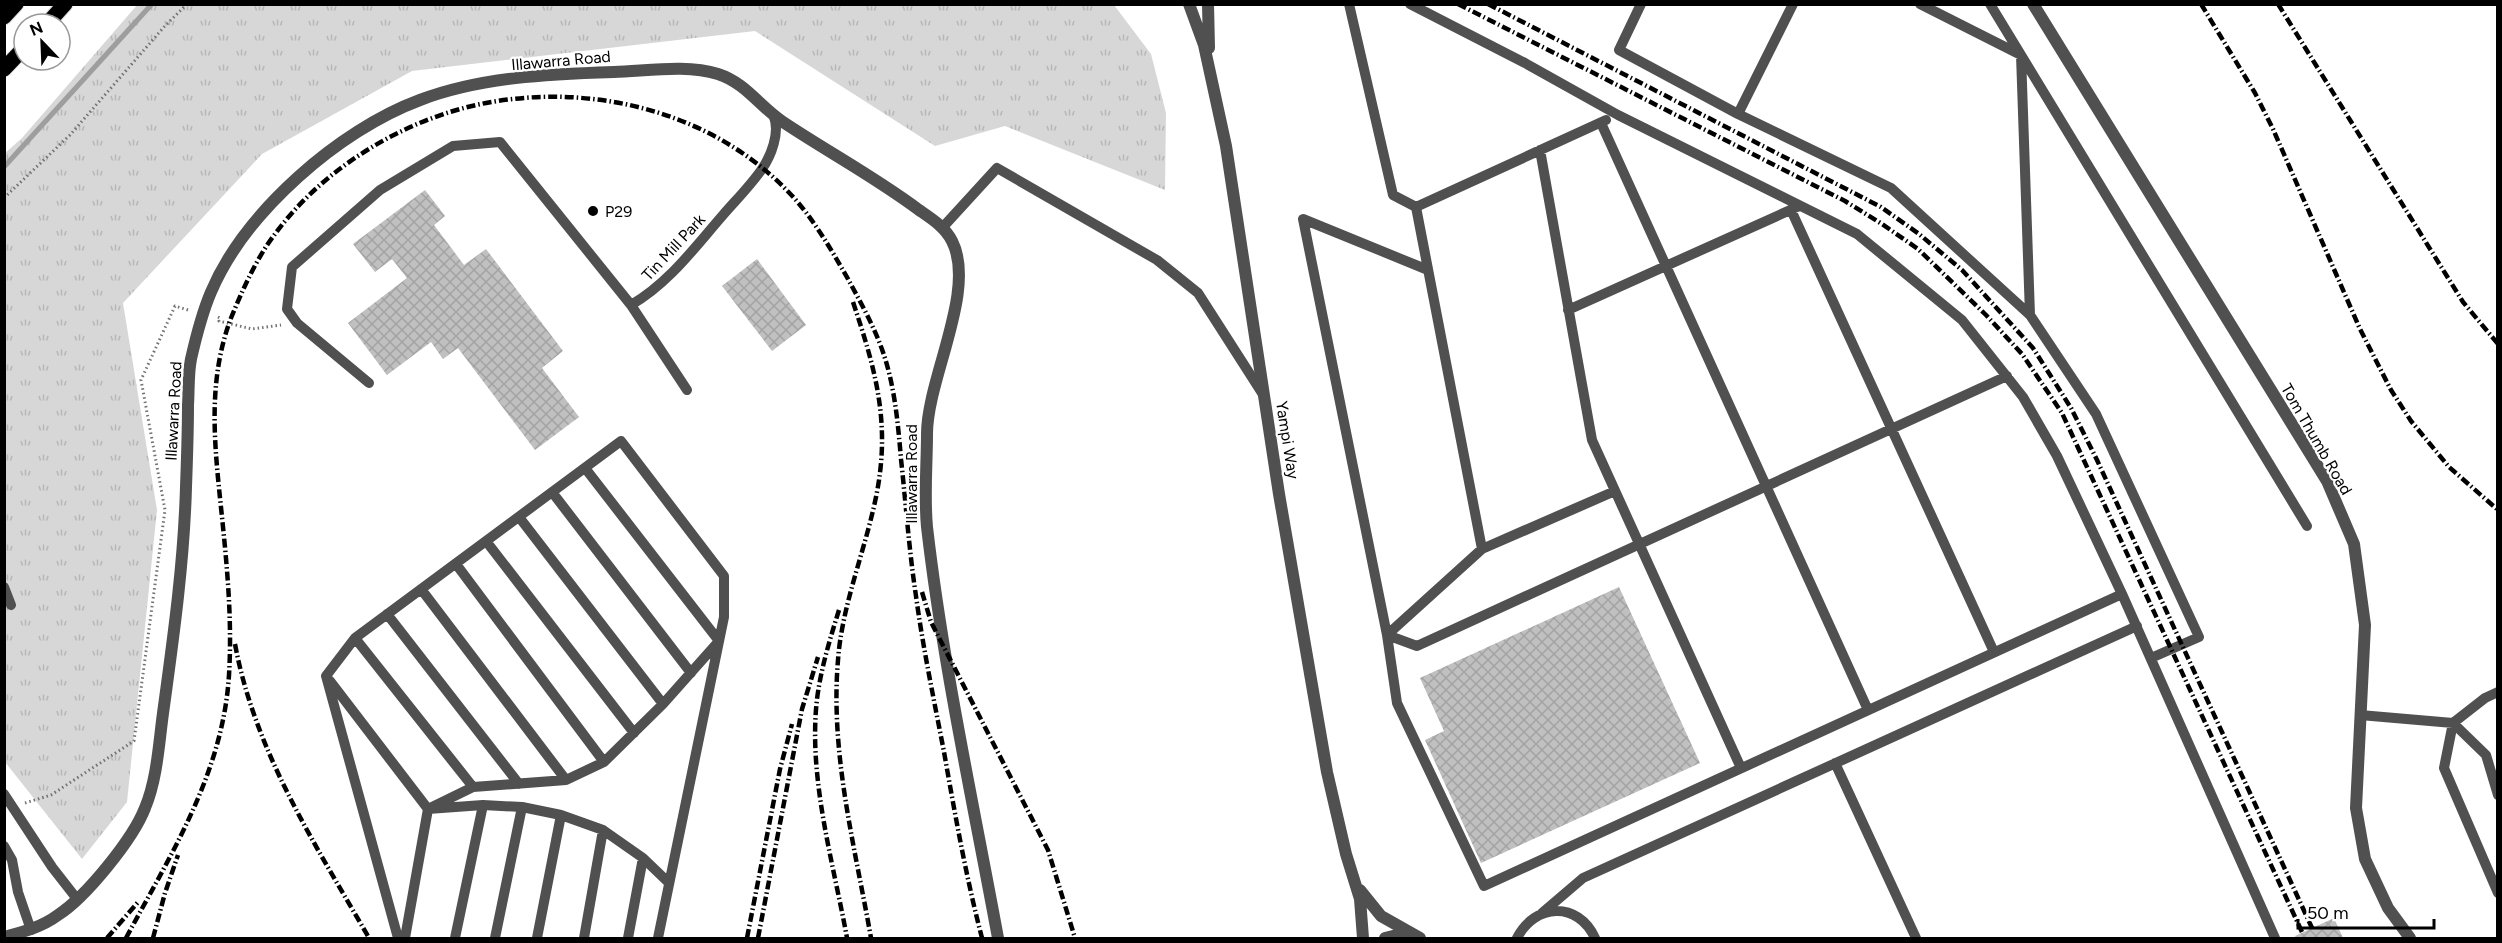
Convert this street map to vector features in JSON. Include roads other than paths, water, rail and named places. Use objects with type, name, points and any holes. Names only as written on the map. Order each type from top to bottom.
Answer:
[{"type":"main road","points":[[4,17],[16,4]]},
{"type":"street","name":"Yampi Way","points":[[1189,4],[1204,45],[1226,146],[1264,397],[1328,772],[1346,854],[1362,909],[1363,939]]},
{"type":"street","points":[[1208,4],[1209,69]]},
{"type":"street","name":"Tom Thumb Road","points":[[2033,4],[2327,481],[2354,544],[2365,625],[2356,808],[2365,859],[2388,908],[2410,939]]},
{"type":"street","name":"Illawarra Road","points":[[4,938],[31,930],[61,913],[77,899],[132,833],[144,813],[152,786],[178,601],[186,494],[189,366],[211,293],[228,261],[247,234],[285,189],[326,154],[388,113],[423,98],[459,88],[570,73],[704,71],[733,80],[767,107],[774,117],[881,181],[943,227],[958,256],[958,289],[927,417],[927,521],[946,652],[998,939]]},
{"type":"street","name":"Yampi Way","points":[[1354,881],[1366,900],[1381,916],[1420,939]]},
{"type":"street","name":"Yampi Way","points":[[1385,939],[1403,934],[1420,939]]},
{"type":"lane","points":[[1348,4],[1393,195],[1416,207]]},
{"type":"lane","points":[[1410,4],[1796,208],[1857,234],[1962,320],[2023,397],[2057,456],[2137,626],[2275,939]]},
{"type":"lane","points":[[1641,4],[1619,50],[1738,114],[1891,189],[2030,315],[2096,414],[2199,637],[2151,658]]},
{"type":"lane","points":[[1738,114],[1793,4]]},
{"type":"lane","points":[[1920,4],[2021,55]]},
{"type":"lane","points":[[1990,4],[2307,525]]},
{"type":"lane","points":[[2021,55],[2030,315]]},
{"type":"lane","points":[[1416,207],[1618,115]]},
{"type":"lane","name":"Tin Mill Park","points":[[631,305],[645,297],[682,264],[762,168],[775,135],[774,117]]},
{"type":"lane","points":[[1601,123],[1868,710]]},
{"type":"lane","points":[[369,383],[297,323],[287,309],[292,267],[380,190],[453,146],[500,142],[631,305],[687,390]]},
{"type":"lane","points":[[1540,150],[1592,440],[1741,768]]},
{"type":"lane","points":[[943,227],[997,168],[1157,260],[1198,293],[1264,397]]},
{"type":"lane","points":[[1416,207],[1482,549]]},
{"type":"lane","points":[[1568,310],[1796,208]]},
{"type":"lane","points":[[1796,208],[1891,429],[1994,652]]},
{"type":"lane","points":[[1428,270],[1303,219],[1387,635],[1397,703],[1484,886],[2122,594]]},
{"type":"lane","points":[[1387,635],[1417,646],[2007,376]]},
{"type":"lane","points":[[326,676],[355,638],[621,441],[724,576],[724,617],[658,939]]},
{"type":"lane","points":[[585,468],[719,641]]},
{"type":"lane","points":[[1387,635],[1482,549],[1615,491]]},
{"type":"lane","points":[[552,492],[691,673]]},
{"type":"lane","points":[[519,517],[663,704]]},
{"type":"lane","points":[[486,541],[634,733]]},
{"type":"lane","points":[[456,564],[604,762]]},
{"type":"lane","points":[[4,587],[11,605]]},
{"type":"lane","points":[[421,589],[566,780]]},
{"type":"lane","points":[[387,614],[519,784]]},
{"type":"lane","points":[[1517,939],[1527,924],[1583,878],[2137,626]]},
{"type":"lane","points":[[355,638],[473,787]]},
{"type":"lane","points":[[428,809],[473,787],[566,780],[604,762],[663,704],[719,641]]},
{"type":"lane","points":[[326,676],[428,809],[405,939]]},
{"type":"lane","points":[[326,676],[398,939]]},
{"type":"lane","points":[[2498,693],[2485,698],[2453,723],[2444,768],[2498,893]]},
{"type":"lane","points":[[2360,715],[2453,723],[2486,755],[2498,795]]},
{"type":"lane","points":[[1835,763],[1916,939]]},
{"type":"lane","points":[[4,794],[52,867],[77,899]]},
{"type":"lane","points":[[428,809],[483,805],[522,807],[561,815],[603,830],[643,858],[668,882]]},
{"type":"lane","points":[[455,939],[483,805]]},
{"type":"lane","points":[[495,939],[522,807]]},
{"type":"lane","points":[[537,939],[561,815]]},
{"type":"lane","points":[[584,939],[603,830]]},
{"type":"lane","points":[[4,846],[12,860],[18,892],[31,930]]},
{"type":"lane","points":[[628,939],[643,858]]},
{"type":"lane","points":[[4,871],[18,892]]},
{"type":"lane","points":[[1542,913],[1556,911],[1569,913],[1581,919],[1591,929],[1595,939]]},
{"type":"waterway","points":[[4,167],[152,4]]},
{"type":"railway","points":[[1458,4],[1845,201],[1918,249],[1986,315],[2022,354],[2062,413],[2302,932]]},
{"type":"railway","points":[[1488,4],[1881,207],[1919,234],[1962,270],[2033,348],[2071,408],[2097,460],[2312,928]]},
{"type":"railway","points":[[2201,4],[2255,93],[2273,129],[2360,329],[2391,390],[2411,421],[2449,467],[2498,510]]},
{"type":"railway","points":[[2278,4],[2463,302],[2498,344]]},
{"type":"railway","points":[[126,938],[192,812],[217,746],[225,711],[230,657],[230,620],[216,448],[215,396],[223,344],[231,318],[256,264],[275,234],[317,187],[342,167],[397,133],[426,120],[486,103],[528,98],[570,97],[613,102],[654,111],[693,126],[730,145],[764,170],[795,199],[823,237],[868,316],[884,355],[893,394],[899,433],[911,562],[922,635],[961,845],[982,938]]},
{"type":"railway","points":[[853,302],[879,398],[882,445],[876,497],[840,639],[836,695],[841,765],[851,835],[871,938]]},
{"type":"railway","points":[[922,592],[931,622],[1048,850],[1075,938]]},
{"type":"railway","points":[[839,610],[821,676],[815,729],[823,819],[847,938]]},
{"type":"railway","points":[[235,644],[244,684],[272,760],[308,832],[369,938]]},
{"type":"railway","points":[[758,938],[802,709],[818,657]]},
{"type":"railway","points":[[747,938],[780,769],[792,724]]},
{"type":"railway","points":[[153,938],[178,855]]},
{"type":"railway","points":[[107,938],[139,901]]},
{"type":"place","name":"P29","points":[[593,211]]}]
